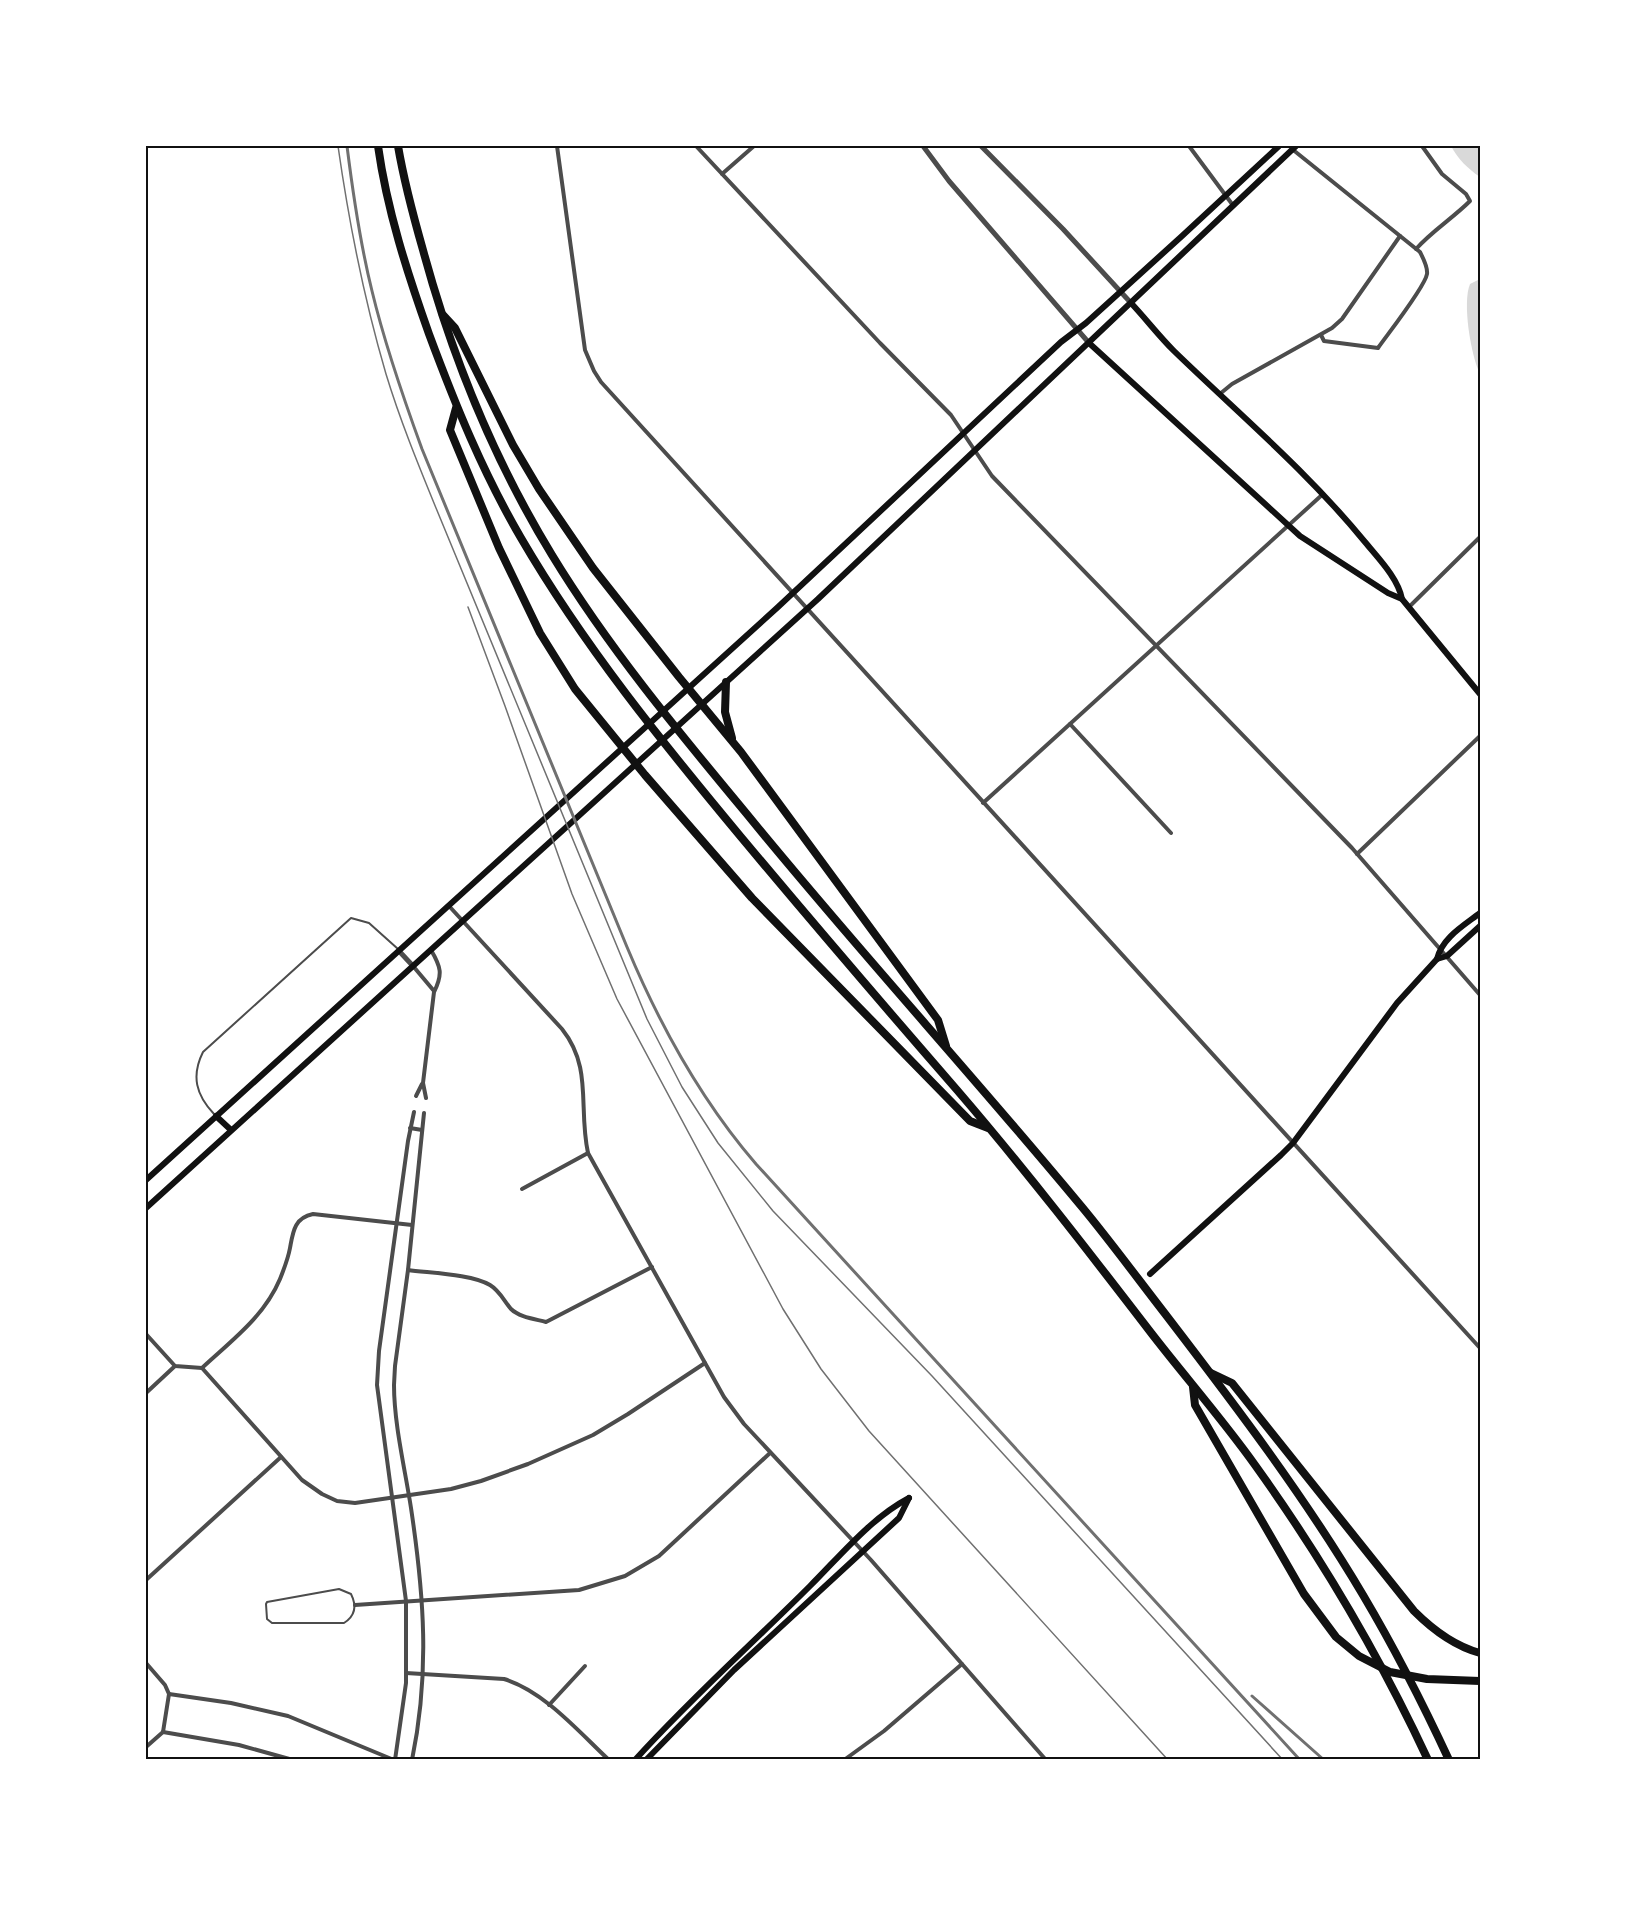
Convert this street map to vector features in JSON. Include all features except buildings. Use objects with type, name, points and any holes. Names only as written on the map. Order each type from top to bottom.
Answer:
[{"type":"highway","points":[[378,146],[396,236],[456,408],[524,544],[572,621],[633,704],[678,760],[833,948],[988,1128],[1091,1254],[1255,1464],[1351,1614],[1410,1721],[1428,1760]]},
{"type":"highway","points":[[398,146],[404,181],[440,311],[462,373],[486,430],[529,515],[582,602],[692,748],[813,895],[1084,1210],[1210,1372],[1315,1519],[1360,1590],[1393,1647],[1449,1760]]},
{"type":"highway","points":[[440,311],[455,328],[513,446],[539,489],[593,568],[737,747],[938,1020],[948,1051]]},
{"type":"highway","points":[[456,408],[450,430],[499,548],[550,652],[575,689],[636,765],[752,898],[970,1121],[988,1128]]},
{"type":"highway","points":[[726,682],[725,712],[737,747]]},
{"type":"highway","points":[[1210,1372],[1232,1383],[1404,1599],[1425,1622],[1456,1644],[1480,1653]]},
{"type":"highway","points":[[1193,1386],[1195,1405],[1316,1612],[1336,1637],[1369,1662],[1390,1672],[1436,1680],[1480,1681]]},
{"type":"main road","points":[[146,1180],[792,594],[1061,342],[1182,236],[1279,146]]},
{"type":"main road","points":[[146,1208],[806,609],[1294,147]]},
{"type":"main road","points":[[1131,303],[1174,351],[1280,448],[1323,494],[1383,564],[1400,589],[1402,599],[1480,694]]},
{"type":"main road","points":[[1089,343],[1288,526],[1317,548],[1357,571],[1388,593],[1402,599]]},
{"type":"main road","points":[[1150,1274],[1224,1209],[1293,1143],[1382,1020],[1437,959],[1440,948],[1480,913]]},
{"type":"main road","points":[[1437,959],[1447,956],[1480,926]]},
{"type":"main road","points":[[216,1116],[231,1130]]},
{"type":"main road","points":[[634,1760],[706,1685],[854,1542],[892,1507],[909,1498],[899,1518],[769,1636],[708,1695],[650,1758]]},
{"type":"street","points":[[557,146],[584,342],[594,371],[605,387],[1480,1348]]},
{"type":"street","points":[[696,146],[880,344],[951,415],[992,476],[1357,854],[1480,995]]},
{"type":"street","points":[[722,174],[754,146]]},
{"type":"street","points":[[923,146],[949,181],[1089,343]]},
{"type":"street","points":[[981,146],[1063,229],[1131,303]]},
{"type":"street","points":[[1189,146],[1233,204]]},
{"type":"street","points":[[1416,249],[1470,201],[1466,194],[1442,174],[1422,146]]},
{"type":"street","points":[[1294,147],[1416,249],[1425,261],[1428,273],[1378,348],[1337,344],[1324,341],[1321,335]]},
{"type":"street","points":[[1221,393],[1232,384],[1321,335],[1342,319],[1400,236]]},
{"type":"street","points":[[983,803],[1323,494]]},
{"type":"street","points":[[1408,607],[1480,537]]},
{"type":"street","points":[[1070,724],[1171,832]]},
{"type":"street","points":[[1357,854],[1480,736]]},
{"type":"street","points":[[448,905],[562,1029],[576,1051],[582,1071],[584,1136],[588,1153],[724,1397],[744,1424],[864,1552],[1046,1760]]},
{"type":"street","points":[[426,1098],[423,1083],[434,992],[440,980],[439,964],[431,950]]},
{"type":"street","points":[[399,951],[434,992]]},
{"type":"street","points":[[416,1096],[423,1083]]},
{"type":"street","points":[[169,1694],[231,1703],[288,1716],[394,1760],[402,1716],[406,1673],[406,1601],[377,1385],[379,1351],[414,1112]]},
{"type":"street","points":[[412,1760],[419,1721],[423,1674],[423,1600],[394,1385],[424,1113]]},
{"type":"street","points":[[410,1128],[422,1130]]},
{"type":"street","points":[[522,1189],[588,1153]]},
{"type":"street","points":[[202,1368],[266,1306],[287,1262],[293,1228],[300,1219],[313,1214],[412,1225]]},
{"type":"street","points":[[408,1270],[477,1280],[490,1285],[502,1295],[516,1313],[546,1322],[652,1267]]},
{"type":"street","points":[[146,1334],[175,1366],[202,1368],[281,1457],[312,1488],[338,1501],[355,1503],[451,1490],[528,1464],[593,1435],[705,1363]]},
{"type":"street","points":[[146,1393],[175,1366]]},
{"type":"street","points":[[355,1605],[579,1590],[625,1576],[668,1549],[770,1453]]},
{"type":"street","points":[[146,1580],[281,1457]]},
{"type":"street","points":[[146,1663],[165,1685],[169,1694],[163,1732],[146,1747]]},
{"type":"street","points":[[844,1760],[889,1727],[962,1664]]},
{"type":"street","points":[[549,1705],[585,1666]]},
{"type":"street","points":[[406,1673],[504,1679],[517,1683],[549,1705],[609,1760]]},
{"type":"street","points":[[163,1732],[239,1745],[293,1760]]},
{"type":"street","points":[[644,1749],[650,1758]]},
{"type":"lane","points":[[216,1116],[199,1094],[196,1065],[203,1052],[351,918],[369,923],[399,951]]},
{"type":"lane","points":[[339,1589],[351,1594],[355,1605],[351,1618],[338,1624],[272,1623],[267,1619],[266,1604],[276,1599],[339,1589]]},
{"type":"shaded area","points":[[1451,146],[1480,146],[1480,177],[1471,171]]},
{"type":"shaded area","points":[[1480,279],[1480,374],[1471,343],[1467,304],[1470,284]]},
{"type":"tram line","points":[[338,146],[364,289],[386,374],[403,425],[647,1019],[682,1087],[718,1143],[773,1211],[932,1376],[1283,1760]]},
{"type":"tram line","points":[[468,607],[572,894],[617,999],[783,1309],[821,1369],[869,1431],[1168,1760]]},
{"type":"railway","points":[[347,146],[357,218],[372,291],[395,371],[422,449],[627,947],[653,1005],[683,1061],[717,1114],[756,1164],[1300,1760]]},
{"type":"railway","points":[[1252,1696],[1324,1760]]}]
